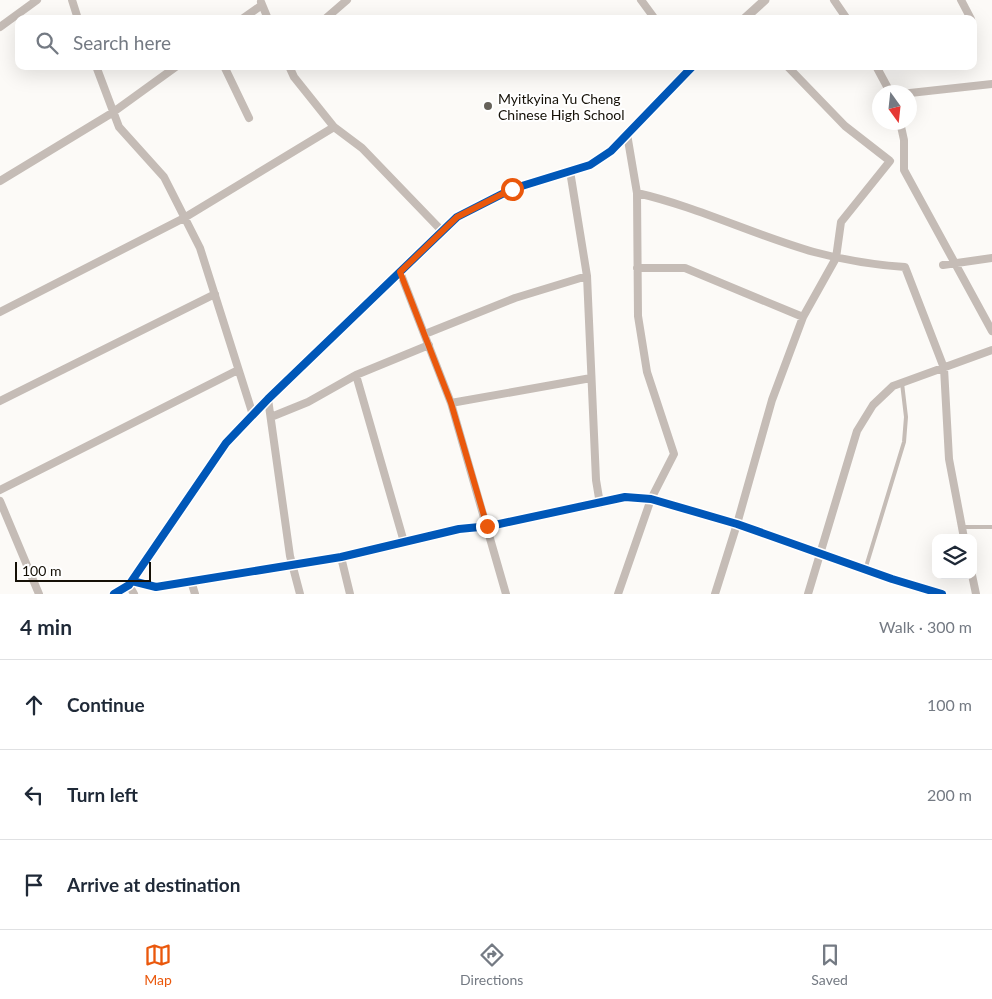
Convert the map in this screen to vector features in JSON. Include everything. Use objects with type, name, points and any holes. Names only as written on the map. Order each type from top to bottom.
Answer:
[{"type":"street","points":[[16,15],[37,0]]},
{"type":"street","points":[[72,0],[77,15]]},
{"type":"street","points":[[330,15],[347,0]]},
{"type":"street","points":[[641,0],[652,15]]},
{"type":"street","points":[[748,15],[765,0]]},
{"type":"street","points":[[834,0],[844,15]]},
{"type":"street","points":[[961,0],[969,15]]},
{"type":"street","points":[[246,15],[261,2],[266,15]]},
{"type":"street","points":[[0,27],[15,16]]},
{"type":"street","points":[[97,70],[112,113],[119,127],[164,177],[200,248],[253,415]]},
{"type":"street","points":[[0,181],[112,113],[171,70]]},
{"type":"street","points":[[226,70],[249,118]]},
{"type":"street","points":[[291,70],[294,77],[334,127],[362,148],[442,231]]},
{"type":"street","points":[[114,594],[130,583],[226,443],[268,399],[457,217],[512,189],[590,165],[611,150],[689,70]]},
{"type":"street","points":[[715,594],[772,400],[803,317],[836,258],[841,222],[890,161],[845,126],[791,70]]},
{"type":"street","points":[[878,70],[887,85]]},
{"type":"street","points":[[917,92],[992,84]]},
{"type":"street","points":[[0,312],[184,218],[334,127]]},
{"type":"street","points":[[902,130],[904,140],[904,170],[992,331]]},
{"type":"street","points":[[618,594],[651,499],[674,454],[647,372],[638,316],[637,193],[627,134]]},
{"type":"street","points":[[570,171],[587,276],[596,480],[600,504]]},
{"type":"street","points":[[637,193],[663,199],[787,244],[836,258],[905,267],[944,368],[949,459],[963,534]]},
{"type":"street","points":[[943,265],[953,262],[992,258]]},
{"type":"street","points":[[637,268],[685,268],[803,317]]},
{"type":"street","points":[[400,272],[451,403],[506,594]]},
{"type":"street","points":[[425,334],[515,298],[587,276]]},
{"type":"street","points":[[0,401],[215,294]]},
{"type":"street","points":[[270,417],[308,402],[356,375],[429,345]]},
{"type":"street","points":[[808,594],[858,431],[873,405],[894,386],[992,350]]},
{"type":"street","points":[[0,490],[238,370]]},
{"type":"street","points":[[356,375],[404,542]]},
{"type":"street","points":[[451,403],[591,378]]},
{"type":"street","points":[[268,399],[292,564],[300,594]]},
{"type":"street","points":[[130,583],[156,587],[341,557],[459,529],[487,526],[543,513],[600,504],[625,497],[651,499],[737,524],[922,592],[942,594]]},
{"type":"street","points":[[0,501],[39,594]]},
{"type":"street","points":[[341,557],[350,594]]},
{"type":"street","points":[[973,579],[976,594]]},
{"type":"street","points":[[191,581],[195,594]]},
{"type":"street","points":[[130,583],[134,594]]},
{"type":"lane","points":[[865,570],[904,442],[906,417],[902,383]]},
{"type":"lane","points":[[962,527],[992,527]]},
{"type":"cycle path","points":[[114,594],[129,585],[226,443],[268,399],[457,217],[512,189],[590,165],[611,151],[689,70]]},
{"type":"cycle path","points":[[132,581],[156,587],[341,557],[459,529],[490,526],[625,497],[651,499],[737,524],[892,579],[942,594]]},
{"type":"place","name":"Myitkyina Yu Cheng Chinese High School","points":[[488,106]]},
{"type":"route","points":[[487,526],[451,403],[400,272],[457,217],[512,189]]}]
